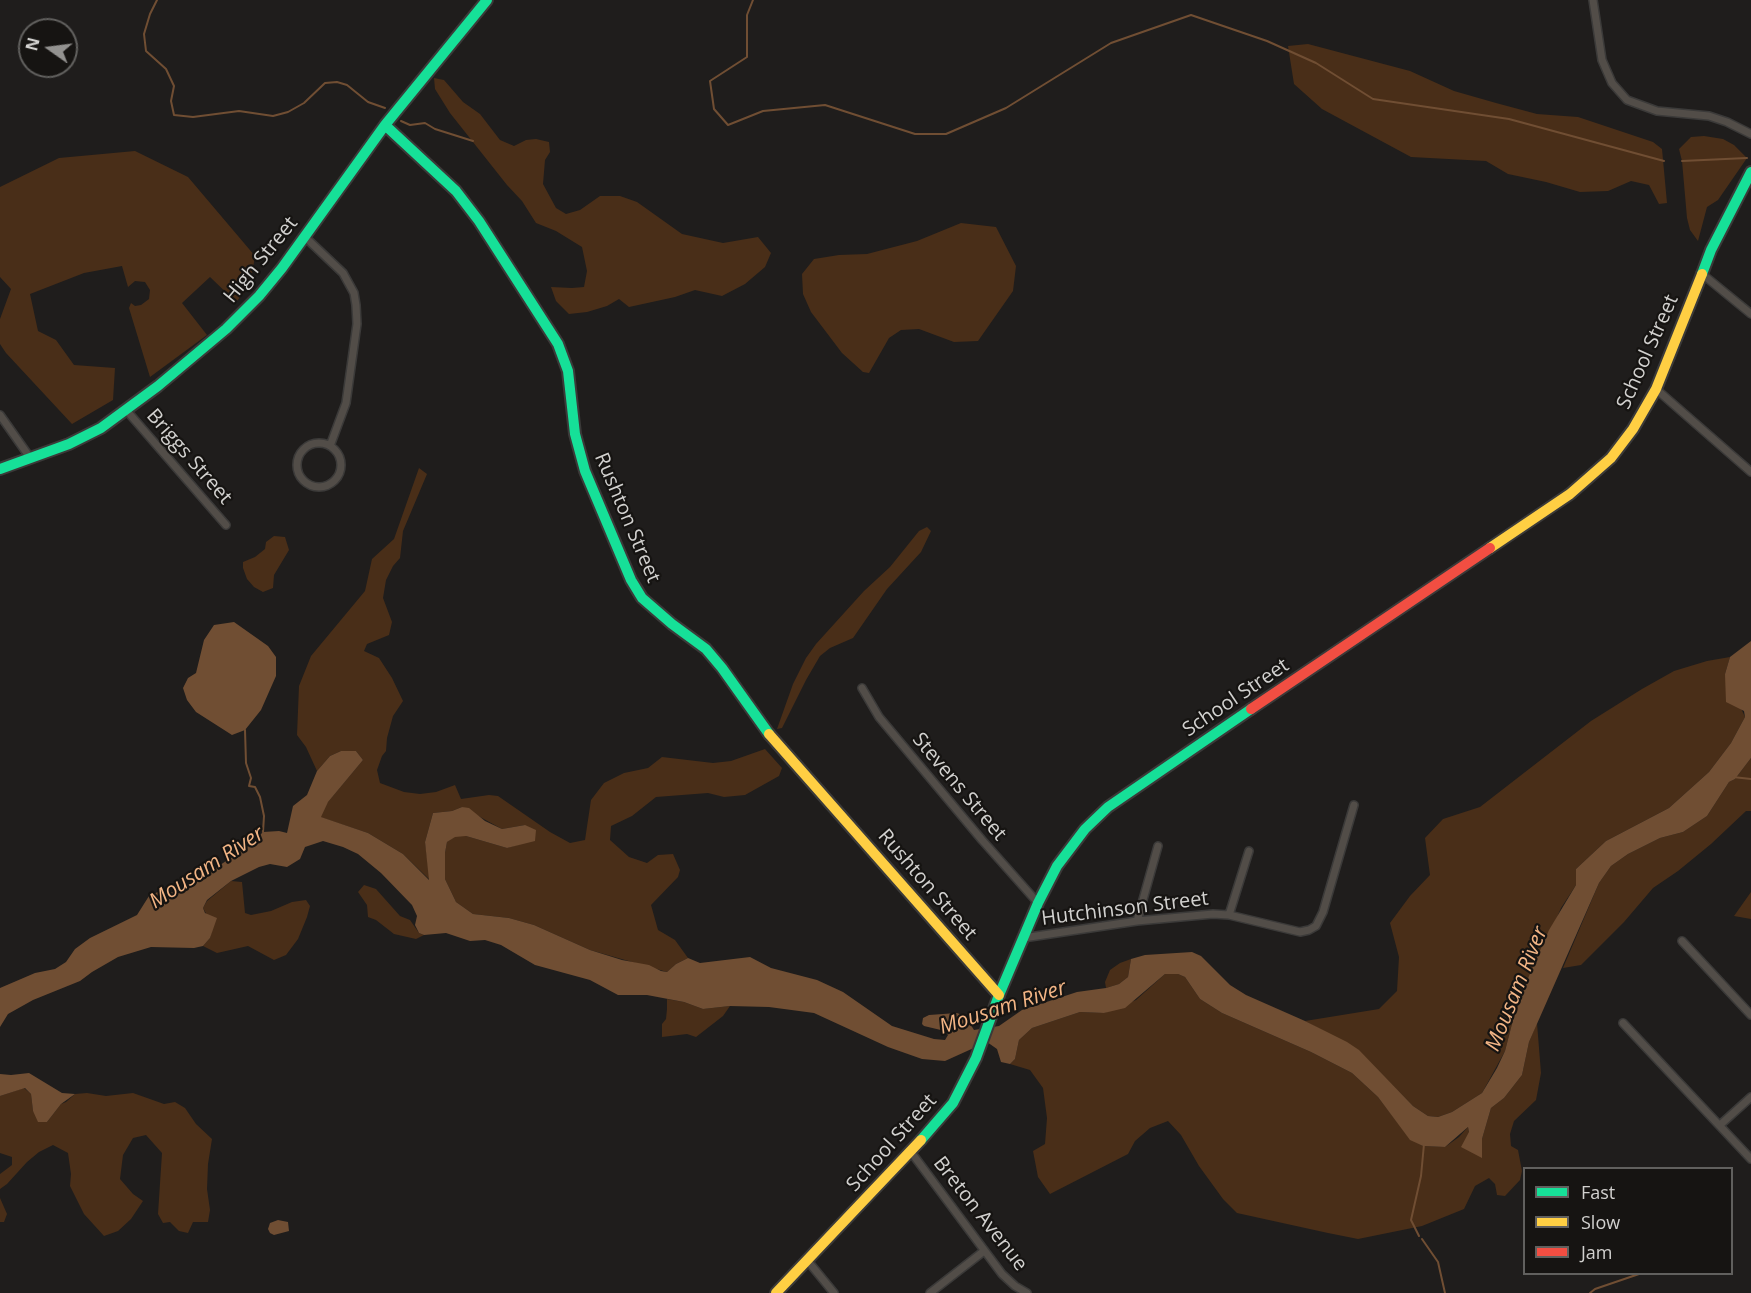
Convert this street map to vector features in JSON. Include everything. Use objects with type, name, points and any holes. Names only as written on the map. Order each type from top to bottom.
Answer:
[{"type":"street","name":"High Street","points":[[0,469],[82,438],[127,411],[204,349],[247,309],[272,280],[385,125],[487,0]]},
{"type":"street","points":[[1593,0],[1602,60],[1612,83],[1627,100],[1657,111],[1709,117],[1727,122],[1751,134]]},
{"type":"street","name":"Rushton Street","points":[[385,125],[431,166],[461,198],[479,221],[558,344],[568,371],[575,434],[585,471],[631,580],[642,598],[706,649],[722,668],[760,724],[999,994]]},
{"type":"street","name":"School Street","points":[[776,1293],[911,1152],[953,1103],[981,1046],[999,994],[1038,903],[1067,850],[1085,829],[1108,807],[1570,494],[1611,458],[1633,429],[1656,389],[1680,333],[1701,273],[1722,226],[1751,172]]},
{"type":"street","points":[[304,237],[343,273],[354,293],[356,305],[357,324],[346,403],[330,446]]},
{"type":"street","points":[[1701,273],[1751,314]]},
{"type":"street","points":[[1656,389],[1751,472]]},
{"type":"street","name":"Briggs Street","points":[[127,411],[226,525]]},
{"type":"street","points":[[0,416],[31,459]]},
{"type":"street","points":[[321,443],[330,446],[342,462],[338,478],[327,487],[317,488],[309,485],[298,471],[299,457],[304,449],[312,444],[321,443]]},
{"type":"street","name":"Stevens Street","points":[[862,688],[886,726],[1038,903]]},
{"type":"street","name":"Hutchinson Street","points":[[1023,938],[1184,915],[1229,915],[1300,932],[1313,929],[1323,912],[1354,805]]},
{"type":"street","points":[[1137,921],[1158,846]]},
{"type":"street","points":[[1229,915],[1249,851]]},
{"type":"street","points":[[1682,941],[1751,1015]]},
{"type":"street","points":[[1623,1023],[1751,1159]]},
{"type":"street","points":[[1720,1125],[1751,1097]]},
{"type":"street","name":"Breton Avenue","points":[[911,1152],[1002,1274],[1027,1293]]},
{"type":"street","points":[[930,1293],[984,1251]]},
{"type":"street","points":[[807,1260],[834,1293]]},
{"type":"shaded area","points":[[1308,44],[1410,71],[1454,91],[1496,103],[1537,114],[1578,117],[1653,142],[1662,149],[1667,203],[1659,204],[1649,185],[1631,181],[1608,191],[1580,192],[1508,174],[1486,161],[1411,157],[1322,109],[1294,84],[1288,46]]},
{"type":"shaded area","points":[[434,78],[444,80],[463,102],[480,114],[500,140],[514,146],[526,140],[536,139],[549,142],[550,152],[545,160],[543,184],[556,208],[566,214],[580,210],[600,196],[620,196],[637,202],[682,234],[723,243],[758,237],[771,253],[765,267],[745,284],[722,296],[695,290],[629,307],[619,299],[607,306],[587,312],[569,314],[556,301],[551,287],[584,287],[587,271],[582,247],[556,231],[536,223],[522,201],[450,113],[435,89]]},
{"type":"shaded area","points":[[1704,136],[1723,139],[1734,145],[1747,158],[1718,200],[1707,207],[1698,241],[1690,230],[1687,218],[1679,149],[1691,137]]},
{"type":"shaded area","points":[[135,151],[188,177],[255,256],[250,286],[236,302],[210,277],[182,303],[207,335],[150,377],[129,308],[131,303],[135,306],[141,305],[149,299],[150,290],[145,282],[135,281],[128,287],[122,266],[84,273],[30,294],[38,331],[56,340],[74,365],[115,368],[113,400],[72,424],[0,344],[0,319],[11,289],[0,277],[0,187],[59,158]]},
{"type":"shaded area","points":[[961,223],[996,227],[1016,266],[1013,291],[978,341],[954,342],[919,329],[901,330],[889,338],[869,373],[863,372],[842,353],[811,312],[803,294],[802,274],[814,259],[867,254],[917,241]]},
{"type":"shaded area","points":[[419,468],[427,474],[403,531],[400,558],[386,580],[383,598],[392,622],[389,635],[367,644],[364,651],[379,658],[403,701],[393,716],[386,751],[377,770],[380,783],[404,792],[420,794],[436,792],[455,785],[461,799],[498,796],[570,843],[585,840],[591,800],[604,783],[624,773],[648,768],[662,757],[713,763],[731,761],[765,749],[782,768],[779,776],[745,795],[724,797],[708,793],[656,797],[632,816],[611,826],[610,840],[629,857],[647,863],[658,855],[673,854],[680,870],[678,877],[651,905],[658,930],[675,940],[688,958],[667,972],[590,950],[534,925],[509,918],[473,914],[456,902],[445,879],[447,842],[455,836],[466,836],[507,848],[520,844],[525,825],[502,829],[462,807],[452,811],[433,813],[425,842],[430,880],[403,854],[368,833],[320,817],[327,803],[363,760],[356,751],[341,751],[330,756],[317,771],[306,747],[297,735],[299,686],[311,656],[365,591],[372,559],[394,539]]},
{"type":"shaded area","points":[[927,527],[931,531],[921,552],[887,589],[853,638],[830,648],[820,656],[782,728],[777,729],[793,684],[816,644],[864,591],[890,567],[919,531]]},
{"type":"shaded area","points":[[274,536],[285,537],[289,550],[274,575],[273,588],[263,592],[247,579],[243,562],[255,557],[265,549],[266,542]]},
{"type":"shaded area","points":[[234,622],[268,646],[276,657],[276,676],[261,710],[245,730],[232,735],[196,712],[187,700],[183,688],[188,678],[196,673],[204,640],[214,625]]},
{"type":"shaded area","points":[[1751,641],[1751,758],[1735,779],[1729,782],[1707,816],[1683,832],[1660,838],[1628,854],[1611,866],[1599,883],[1529,1042],[1522,1075],[1504,1098],[1491,1108],[1482,1139],[1482,1158],[1461,1147],[1469,1132],[1468,1127],[1445,1147],[1423,1146],[1410,1140],[1378,1097],[1352,1073],[1311,1052],[1222,1013],[1200,999],[1185,977],[1178,974],[1165,974],[1125,1008],[1104,1013],[1080,1012],[1032,1028],[1019,1040],[1015,1059],[1010,1064],[1001,1062],[997,1049],[987,1042],[945,1061],[922,1059],[888,1047],[814,1013],[769,1007],[730,1006],[703,1009],[684,1002],[647,995],[618,995],[590,980],[535,965],[501,945],[485,940],[470,941],[446,933],[424,935],[419,933],[415,925],[417,916],[412,905],[381,873],[358,854],[323,841],[305,847],[300,859],[287,867],[270,864],[259,867],[231,881],[207,900],[203,908],[205,913],[217,918],[210,938],[203,946],[194,948],[151,947],[118,957],[80,981],[33,1000],[8,1014],[0,1027],[0,988],[35,973],[55,969],[66,962],[75,949],[90,938],[137,915],[149,896],[160,891],[179,893],[251,844],[263,832],[287,833],[293,806],[307,795],[317,771],[330,756],[341,751],[356,751],[363,760],[328,802],[321,817],[368,833],[403,854],[429,880],[425,842],[433,813],[452,811],[462,807],[469,808],[485,821],[502,829],[525,825],[536,830],[535,841],[507,848],[466,836],[455,837],[447,842],[445,879],[456,902],[473,914],[509,918],[534,925],[590,950],[667,972],[688,958],[700,963],[750,957],[771,968],[817,980],[843,992],[892,1026],[934,1039],[945,1040],[948,1035],[945,1031],[924,1026],[923,1018],[929,1015],[957,1013],[965,1016],[974,1030],[999,1026],[1022,1010],[1077,992],[1119,984],[1128,977],[1131,959],[1145,955],[1192,952],[1201,956],[1230,985],[1246,995],[1305,1021],[1359,1050],[1413,1106],[1428,1116],[1438,1117],[1452,1112],[1482,1093],[1497,1068],[1505,1051],[1513,1020],[1529,976],[1549,930],[1576,885],[1576,869],[1606,841],[1669,808],[1709,772],[1731,743],[1745,717],[1744,711],[1726,702],[1725,674],[1730,657]]},
{"type":"shaded area","points":[[1730,657],[1725,674],[1745,717],[1731,743],[1709,772],[1669,808],[1606,841],[1576,869],[1576,885],[1561,908],[1513,1020],[1505,1051],[1482,1093],[1452,1112],[1438,1117],[1428,1116],[1413,1106],[1358,1050],[1305,1021],[1379,1009],[1397,991],[1399,957],[1390,923],[1410,896],[1430,875],[1425,838],[1443,819],[1480,807],[1591,721],[1642,689],[1674,671]]},
{"type":"shaded area","points":[[1751,758],[1751,811],[1746,811],[1711,844],[1653,888],[1624,922],[1581,965],[1563,968],[1599,883],[1611,866],[1628,854],[1660,838],[1683,832],[1707,816],[1729,782],[1735,779]]},
{"type":"shaded area","points":[[231,881],[242,882],[245,913],[251,915],[306,900],[310,906],[307,917],[298,939],[286,955],[274,960],[248,946],[217,953],[203,946],[210,938],[213,926],[203,908],[207,901]]},
{"type":"shaded area","points":[[364,885],[376,889],[400,916],[410,920],[419,933],[424,935],[416,939],[394,934],[376,920],[368,917],[367,905],[358,892]]},
{"type":"shaded area","points":[[1751,892],[1751,919],[1734,916]]},
{"type":"shaded area","points":[[1131,959],[1128,977],[1119,984],[1106,988],[1105,982],[1110,970]]},
{"type":"shaded area","points":[[1165,974],[1178,974],[1185,977],[1200,999],[1222,1013],[1311,1052],[1352,1073],[1378,1097],[1410,1139],[1423,1146],[1445,1147],[1468,1127],[1473,1152],[1482,1157],[1482,1139],[1491,1108],[1504,1098],[1522,1075],[1529,1042],[1537,1023],[1541,1073],[1536,1100],[1514,1121],[1510,1134],[1511,1146],[1518,1150],[1522,1171],[1520,1180],[1505,1196],[1497,1195],[1495,1184],[1489,1178],[1475,1186],[1464,1209],[1422,1226],[1358,1239],[1237,1213],[1223,1199],[1199,1166],[1181,1135],[1168,1121],[1150,1128],[1135,1141],[1128,1154],[1050,1194],[1038,1177],[1033,1151],[1045,1144],[1047,1118],[1043,1088],[1030,1070],[1010,1064],[1015,1059],[1019,1040],[1032,1028],[1080,1012],[1104,1013],[1136,1000]]},
{"type":"shaded area","points":[[667,999],[703,1009],[730,1006],[723,1016],[696,1037],[687,1034],[662,1037]]},
{"type":"shaded area","points":[[29,1073],[62,1093],[75,1094],[61,1104],[47,1122],[38,1122],[33,1111],[31,1094],[25,1088],[0,1096],[0,1074]]},
{"type":"shaded area","points":[[24,1088],[31,1094],[33,1111],[47,1122],[61,1104],[75,1094],[106,1096],[133,1093],[164,1104],[175,1102],[185,1108],[196,1124],[212,1139],[208,1164],[207,1189],[210,1210],[208,1222],[193,1222],[188,1233],[179,1231],[170,1222],[163,1223],[158,1214],[162,1153],[146,1135],[133,1138],[123,1155],[120,1179],[133,1194],[143,1201],[131,1219],[118,1231],[104,1236],[84,1214],[70,1186],[68,1153],[53,1145],[39,1152],[0,1189],[0,1174],[12,1165],[12,1157],[0,1153],[0,1096]]},
{"type":"shaded area","points":[[0,1198],[7,1214],[4,1222],[0,1222]]},
{"type":"shaded area","points":[[278,1220],[288,1222],[289,1231],[274,1235],[270,1233],[268,1229],[270,1223]]},
{"type":"waterway","points":[[157,0],[144,34],[146,51],[166,69],[174,86],[171,101],[174,115],[193,117],[239,111],[273,116],[288,112],[304,103],[325,83],[337,82],[347,85],[368,102],[385,108]]},
{"type":"waterway","points":[[753,0],[747,15],[747,57],[710,81],[714,109],[728,125],[763,111],[825,105],[915,134],[946,134],[1006,108],[1111,43],[1191,15],[1267,41],[1316,63],[1373,99],[1509,119],[1664,161]]},
{"type":"waterway","points":[[401,121],[410,125],[425,123],[435,129],[473,141]]},
{"type":"waterway","points":[[1682,161],[1747,158]]},
{"type":"waterway","name":"Mousam River","points":[[245,730],[246,763],[251,778],[249,786],[255,787],[260,797],[264,816],[263,832]]},
{"type":"waterway","points":[[1733,777],[1751,779]]},
{"type":"waterway","points":[[1419,1236],[1411,1220],[1421,1176],[1424,1144]]},
{"type":"waterway","points":[[1422,1239],[1438,1262],[1445,1293]]},
{"type":"waterway","points":[[1590,1293],[1595,1289],[1636,1275]]},
{"type":"traffic: fast","points":[[0,469],[69,444],[101,428],[158,386],[226,329],[259,296],[282,268],[385,125],[487,0]]},
{"type":"traffic: fast","points":[[385,125],[456,191],[479,221],[558,344],[568,371],[575,434],[585,471],[631,580],[642,598],[706,649],[769,734]]},
{"type":"traffic: fast","points":[[1702,274],[1711,250],[1751,172]]},
{"type":"traffic: fast","points":[[921,1140],[953,1103],[976,1058],[999,995],[1038,903],[1057,866],[1085,829],[1108,807],[1251,709]]},
{"type":"traffic: slow","points":[[1490,548],[1570,494],[1611,458],[1633,429],[1656,389],[1702,274]]},
{"type":"traffic: slow","points":[[769,734],[999,995]]},
{"type":"traffic: slow","points":[[776,1293],[921,1140]]},
{"type":"traffic: jam","points":[[1251,709],[1490,548]]}]
